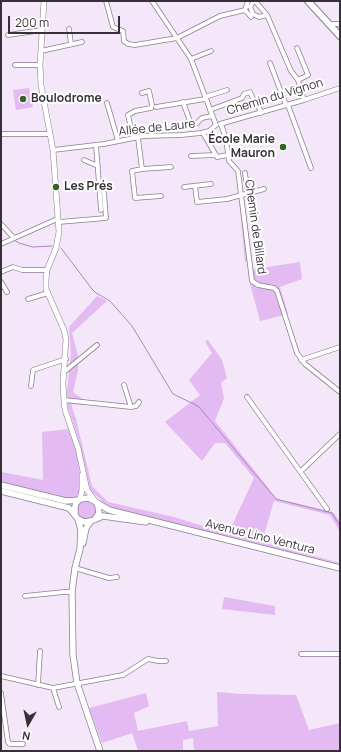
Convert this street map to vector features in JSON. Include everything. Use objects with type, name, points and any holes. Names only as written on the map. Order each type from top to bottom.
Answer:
[{"type":"main road","points":[[308,1],[340,36]]},
{"type":"main road","points":[[1,485],[66,501],[89,498],[96,502],[99,510],[86,528],[75,568],[72,592],[73,655],[77,683],[100,751]]},
{"type":"main road","points":[[1,491],[66,507],[71,509],[76,516],[84,522],[93,520]]},
{"type":"main road","points":[[80,499],[75,506],[76,516],[81,530],[80,549]]},
{"type":"main road","name":"Avenue Lino Ventura","points":[[96,502],[103,508],[109,510],[340,568]]},
{"type":"main road","name":"Avenue Lino Ventura","points":[[93,520],[103,516],[109,516],[174,527]]},
{"type":"street","points":[[44,1],[40,65],[42,90],[53,150],[59,232],[56,248],[47,270],[46,280],[48,293],[64,330],[66,344],[64,372],[65,410],[82,462],[87,490],[96,502]]},
{"type":"street","points":[[106,1],[113,27],[123,31],[124,41],[128,44],[135,45],[177,38],[220,16],[245,10]]},
{"type":"street","name":"Allée de Laure","points":[[53,150],[96,145],[136,138],[181,136],[203,133],[210,131],[216,125],[191,59],[152,1]]},
{"type":"street","points":[[245,10],[248,1]]},
{"type":"street","points":[[267,15],[259,17],[253,14],[250,7],[255,1],[267,15],[292,71],[298,80],[304,100]]},
{"type":"street","points":[[245,10],[251,17]]},
{"type":"street","points":[[329,24],[340,24]]},
{"type":"street","points":[[69,29],[71,44]]},
{"type":"street","points":[[8,35],[42,30]]},
{"type":"street","points":[[41,51],[82,42]]},
{"type":"street","points":[[297,48],[308,75],[298,80]]},
{"type":"street","points":[[191,59],[211,51]]},
{"type":"street","points":[[270,63],[311,168]]},
{"type":"street","points":[[15,65],[40,65]]},
{"type":"street","name":"Chemin du Vignon","points":[[216,125],[261,113],[340,88]]},
{"type":"street","points":[[156,107],[205,98],[227,90]]},
{"type":"street","points":[[142,93],[149,91],[152,105],[151,108],[135,111],[128,115],[136,138],[142,169]]},
{"type":"street","points":[[210,110],[242,98],[244,94],[250,92],[261,113]]},
{"type":"street","points":[[183,102],[191,124],[202,118],[212,116]]},
{"type":"street","points":[[107,103],[118,141]]},
{"type":"street","name":"Chemin de Billard","points":[[221,124],[226,140],[228,161],[238,171],[252,281],[258,286],[274,288],[278,291],[297,353],[301,360],[340,392]]},
{"type":"street","points":[[203,133],[215,155]]},
{"type":"street","points":[[1,134],[50,134]]},
{"type":"street","points":[[96,145],[101,210]]},
{"type":"street","points":[[191,156],[215,155],[219,158],[228,155]]},
{"type":"street","points":[[84,160],[98,166]]},
{"type":"street","points":[[161,196],[135,198],[132,171],[171,166]]},
{"type":"street","points":[[245,173],[248,193]]},
{"type":"street","points":[[86,184],[99,189]]},
{"type":"street","points":[[184,187],[211,184]]},
{"type":"street","points":[[195,186],[197,202],[227,199],[264,189]]},
{"type":"street","points":[[1,244],[13,237],[55,220],[106,218],[104,193]]},
{"type":"street","points":[[1,224],[13,237]]},
{"type":"street","points":[[1,272],[13,267],[22,270],[47,270]]},
{"type":"street","points":[[1,282],[7,292]]},
{"type":"street","points":[[28,299],[48,293]]},
{"type":"street","points":[[64,372],[96,345]]},
{"type":"street","points":[[301,360],[340,347]]},
{"type":"street","points":[[31,386],[33,370],[66,359]]},
{"type":"street","points":[[124,385],[131,407]]},
{"type":"street","points":[[247,397],[327,509]]},
{"type":"street","points":[[64,400],[131,407],[136,406],[139,402]]},
{"type":"street","points":[[301,471],[340,434]]},
{"type":"street","points":[[80,499],[82,490],[82,462]]},
{"type":"street","points":[[75,568],[110,578],[117,577]]},
{"type":"street","points":[[25,596],[72,592]]},
{"type":"street","points":[[38,684],[40,651]]},
{"type":"street","points":[[301,654],[340,654]]},
{"type":"street","points":[[1,676],[53,688],[122,675],[148,659],[158,661],[166,660]]},
{"type":"street","points":[[53,688],[59,707]]},
{"type":"street","points":[[1,693],[8,742],[10,744],[23,744]]},
{"type":"shaded area","name":"Boulodrome","points":[[29,88],[33,107],[16,110],[13,90]]},
{"type":"shaded area","points":[[244,197],[252,261],[245,262],[239,198]]},
{"type":"shaded area","points":[[300,262],[302,279],[280,287],[288,314],[260,321],[249,280],[248,270]]},
{"type":"shaded area","points":[[97,296],[107,301],[72,333],[78,356],[78,371],[73,392],[84,400],[84,405],[71,404],[92,486],[108,502],[174,517],[228,534],[254,478],[225,443],[215,443],[202,461],[165,422],[200,395],[189,380],[212,353],[205,341],[208,340],[222,360],[227,378],[221,383],[224,398],[215,421],[277,499],[333,512],[340,522],[340,532],[330,515],[274,501],[262,542],[340,564],[111,509],[106,507],[93,493],[90,489],[80,444],[68,407],[67,392],[71,352],[69,327]]},
{"type":"shaded area","points":[[68,429],[77,453],[80,475],[80,490],[77,496],[68,499],[1,483],[1,472],[43,480],[42,432]]},
{"type":"shaded area","points":[[87,500],[94,503],[97,510],[94,517],[87,520],[80,517],[77,510],[80,503]]},
{"type":"shaded area","points":[[224,597],[275,606],[275,615],[222,609]]},
{"type":"shaded area","points":[[217,692],[296,695],[309,730],[340,723],[340,751],[194,751],[193,738],[183,740],[183,751],[138,751],[132,733],[102,743],[89,708],[146,693],[149,706],[134,713],[138,731],[187,721],[189,731],[218,726]]},
{"type":"waterway","points":[[14,240],[33,247],[52,246]]},
{"type":"waterway","points":[[61,248],[92,289],[110,301],[132,326],[173,394],[199,407],[276,499],[332,513],[340,526]]},
{"type":"place","name":"Boulodrome","points":[[23,99]]},
{"type":"place","name":"École Marie Mauron","points":[[283,147]]},
{"type":"place","name":"Les Prés","points":[[56,187]]}]
